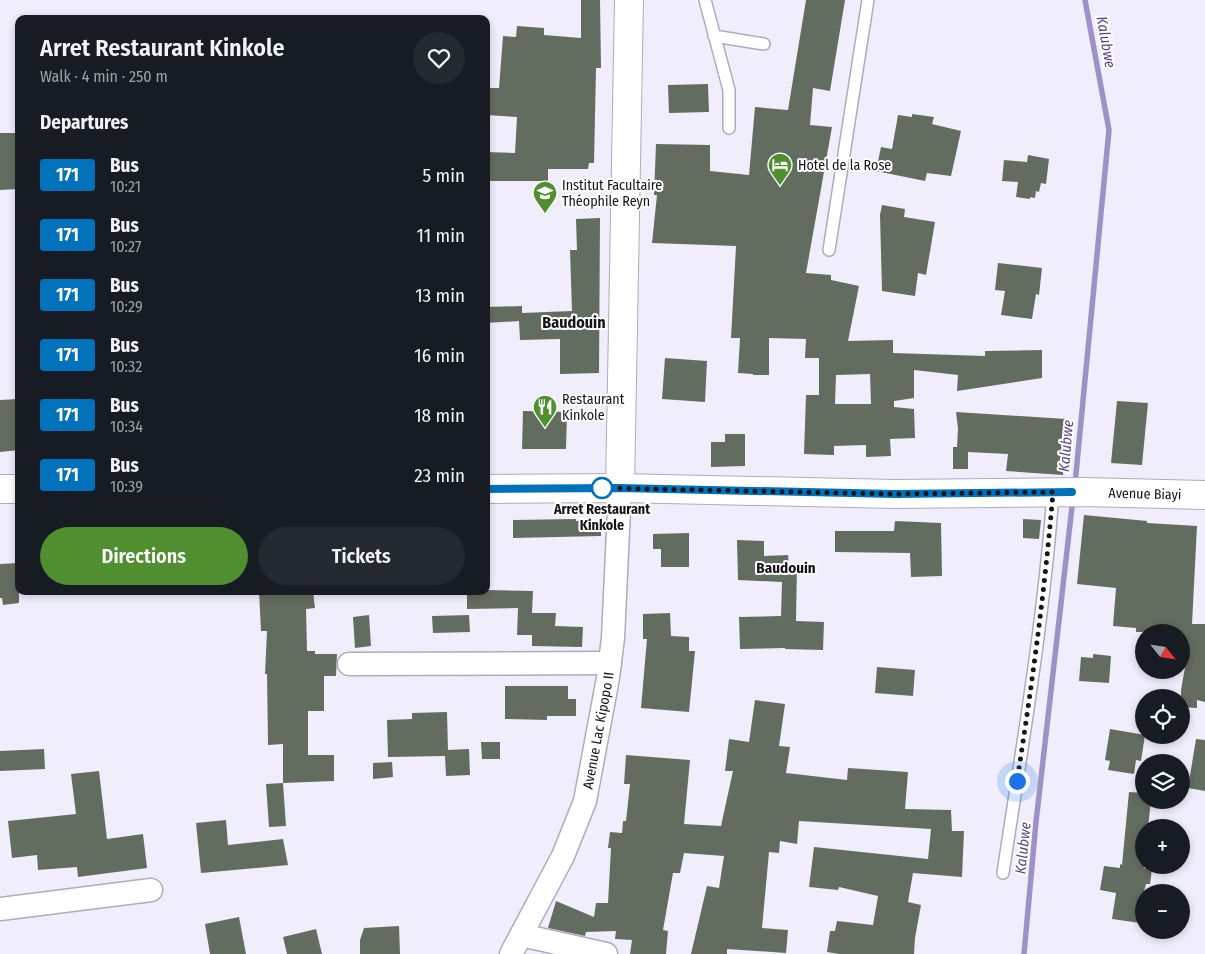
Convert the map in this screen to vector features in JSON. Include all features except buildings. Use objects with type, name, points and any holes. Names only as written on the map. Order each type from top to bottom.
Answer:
[{"type":"street","points":[[620,488],[629,0]]},
{"type":"street","name":"Avenue Biayi","points":[[490,489],[620,488],[895,494],[1070,492],[1205,496]]},
{"type":"street","name":"Avenue Lac Kipopo II","points":[[516,944],[563,856],[585,801],[610,663],[620,488]]},
{"type":"street","points":[[0,489],[15,489]]},
{"type":"street","points":[[349,664],[610,663]]},
{"type":"street","points":[[0,909],[151,890]]},
{"type":"street","points":[[516,944],[606,954]]},
{"type":"lane","points":[[705,0],[730,90],[728,128]]},
{"type":"lane","points":[[829,250],[868,0]]},
{"type":"lane","points":[[714,36],[764,44]]},
{"type":"lane","points":[[1003,873],[1034,671],[1049,544],[1070,492]]},
{"type":"waterway","name":"Kalubwe","points":[[1075,484],[1109,130],[1085,0]]},
{"type":"waterway","name":"Kalubwe","points":[[1024,954],[1036,822],[1073,498]]},
{"type":"bus line","name":"171","points":[[490,489],[620,488],[895,494],[1072,492]]},
{"type":"place","name":"Hotel de la Rose","points":[[780,186]]},
{"type":"place","name":"Institut Facultaire Théophile Reyn","points":[[545,214]]},
{"type":"place","name":"Restaurant Kinkole","points":[[545,428]]},
{"type":"place","name":"Arret Restaurant Kinkole","points":[[602,488]]},
{"type":"district","name":"Baudouin","points":[[574,322]]},
{"type":"district","name":"Baudouin","points":[[786,568]]},
{"type":"route","points":[[602,488],[895,494],[1053,492],[1049,544],[1034,671],[1017,781]]}]
